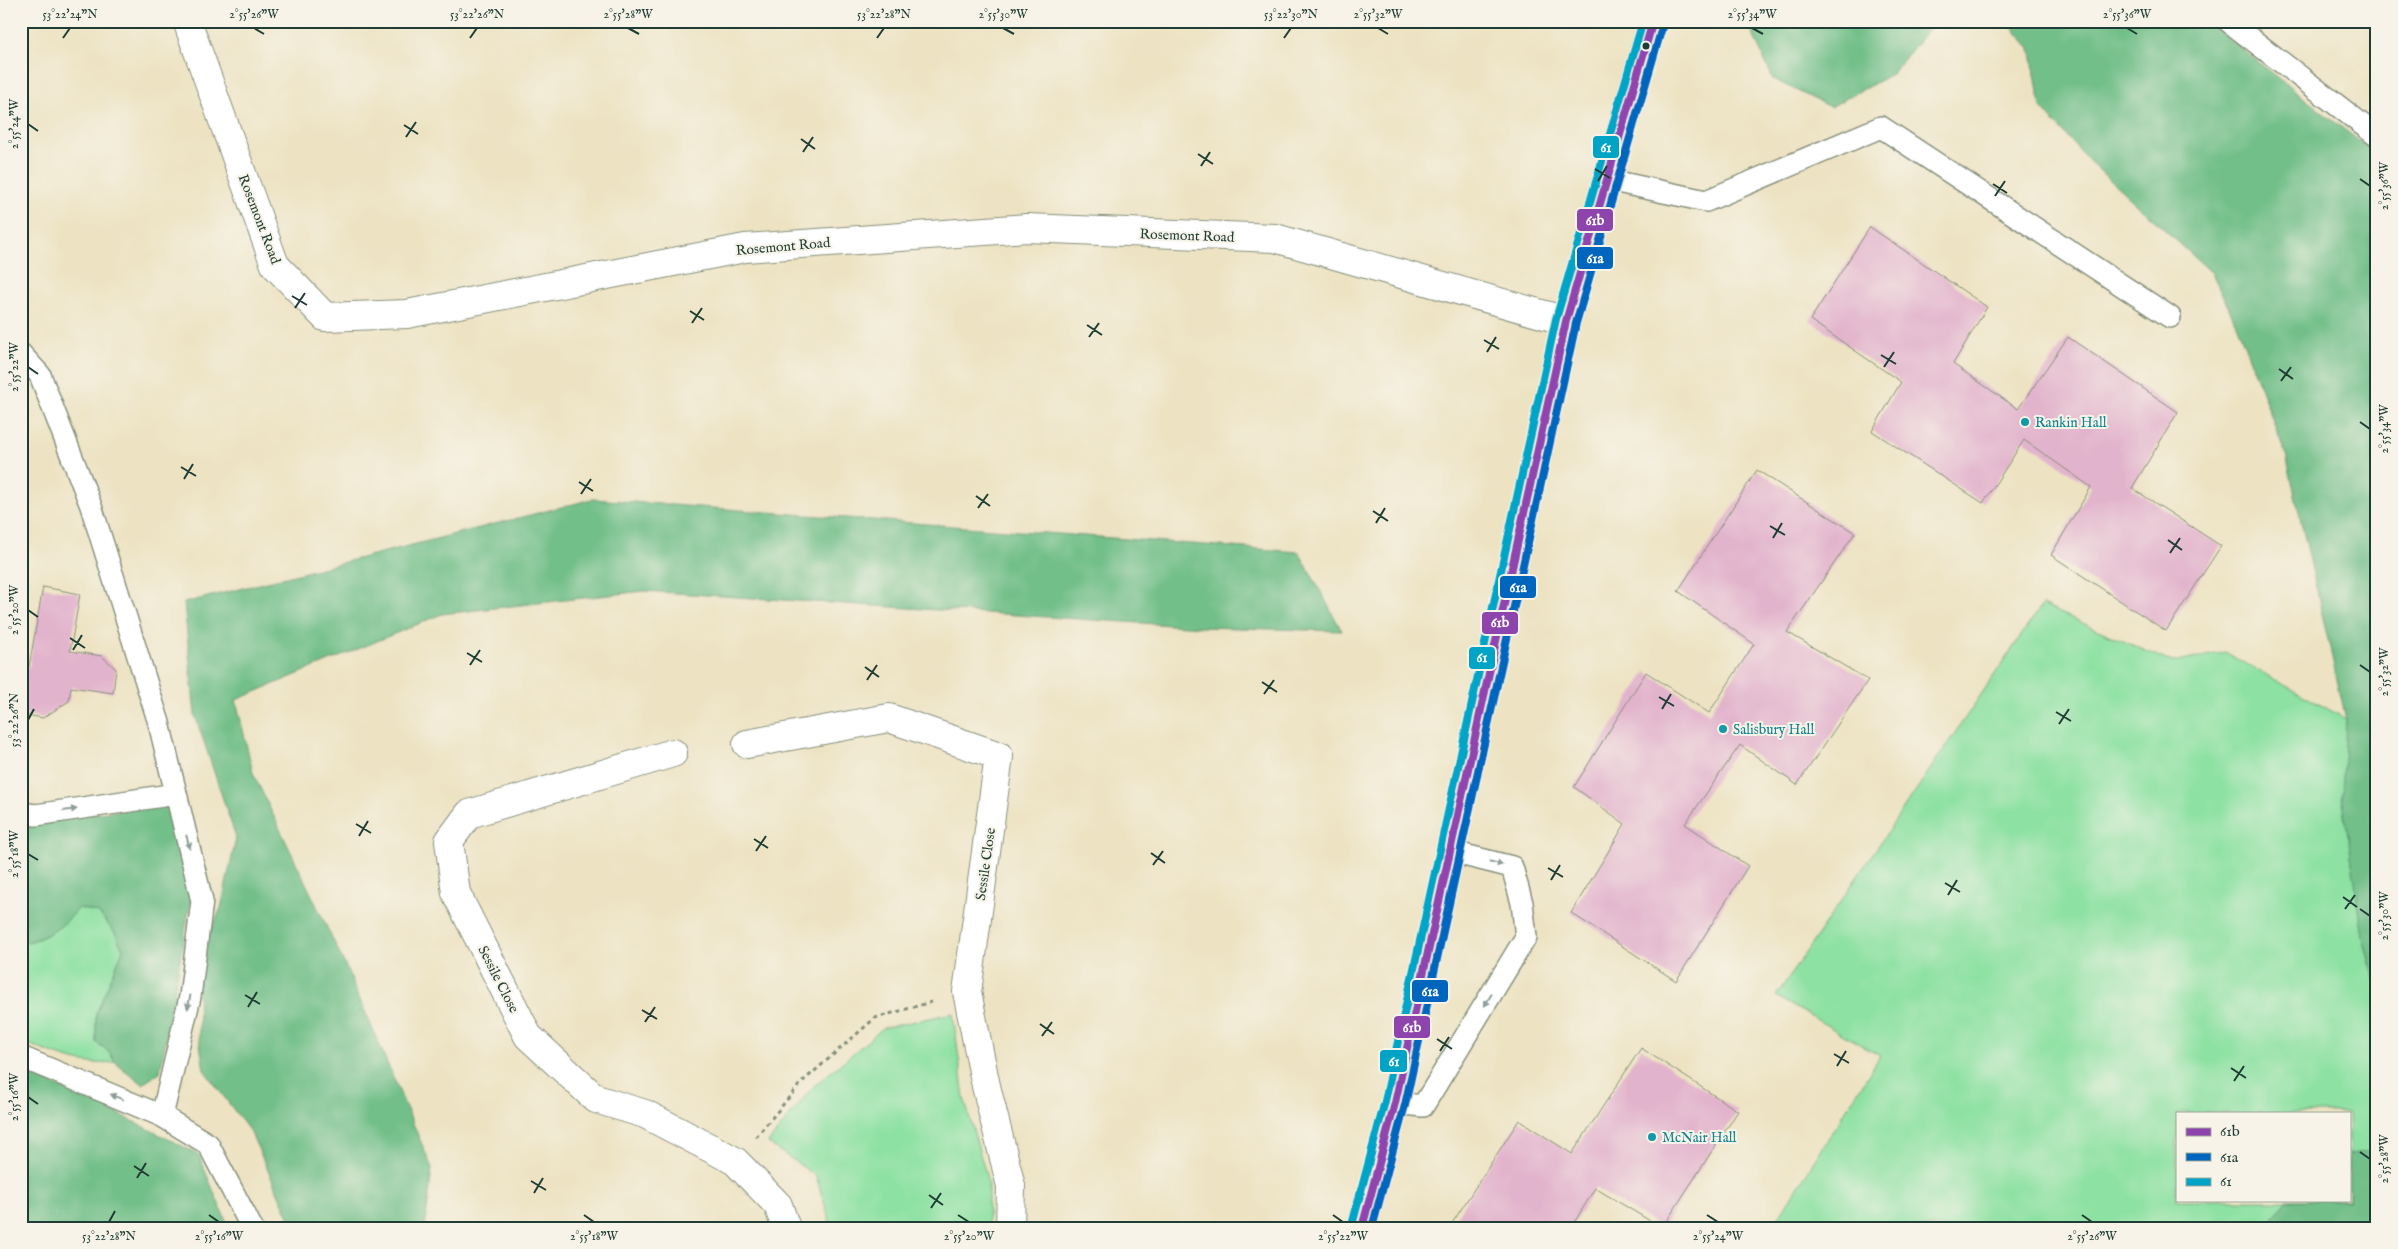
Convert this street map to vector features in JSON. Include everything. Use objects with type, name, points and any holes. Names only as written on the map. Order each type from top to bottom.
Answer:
[{"type":"street","name":"Rosemont Road","points":[[186,21],[276,265],[325,317],[407,314],[745,248],[1027,228],[1275,238],[1566,321]]},
{"type":"street","points":[[1362,1228],[1395,1103],[1448,851],[1566,321],[1654,21]]},
{"type":"street","name":"Sessile Close","points":[[746,744],[889,718],[1000,756],[967,992],[986,1086],[1011,1186],[1010,1228]]},
{"type":"street","name":"Sessile Close","points":[[673,753],[469,814],[449,842],[456,893],[528,1036],[596,1099],[645,1114],[735,1161],[778,1205],[786,1228]]},
{"type":"lane","points":[[2228,21],[2377,136]]},
{"type":"lane","points":[[1608,180],[1706,201],[1881,128],[2170,317]]},
{"type":"lane","points":[[21,354],[40,375],[91,506],[156,714],[202,901],[190,998],[162,1116]]},
{"type":"lane","points":[[21,813],[36,814],[176,794]]},
{"type":"lane","points":[[1395,1103],[1424,1106],[1526,936],[1522,903],[1512,867],[1448,851]]},
{"type":"lane","points":[[21,1058],[162,1116],[208,1144],[252,1228]]},
{"type":"path","points":[[735,1161],[801,1083],[875,1018],[967,992]]},
{"type":"green space","points":[[1747,21],[1935,21],[1892,74],[1830,107],[1773,79]]},
{"type":"green space","points":[[2006,21],[2206,21],[2377,155],[2377,989],[2363,937],[2342,795],[2346,719],[2286,455],[2236,323],[2212,273],[2087,159],[2041,107],[2030,48]]},
{"type":"green space","points":[[593,499],[1299,552],[1342,631],[1202,627],[644,591],[442,614],[236,700],[253,773],[346,967],[432,1168],[425,1228],[294,1228],[251,1133],[204,1070],[199,1038],[198,959],[221,908],[236,838],[195,715],[184,603]]},
{"type":"green space","points":[[2042,605],[2173,663],[2225,652],[2346,719],[2377,826],[2377,1228],[1772,1228],[1880,1056],[1776,996]]},
{"type":"green space","points":[[168,805],[191,898],[160,1072],[143,1084],[118,1065],[108,1051],[96,1042],[96,1014],[123,950],[115,933],[99,913],[79,908],[67,921],[53,931],[38,939],[21,943],[21,822]]},
{"type":"green space","points":[[79,908],[99,913],[115,933],[123,950],[96,1014],[96,1042],[108,1051],[115,1062],[91,1063],[79,1061],[21,1041],[21,943],[38,939],[53,931],[67,921]]},
{"type":"green space","points":[[953,1013],[964,1098],[988,1182],[988,1228],[832,1228],[816,1176],[768,1143],[812,1088],[883,1028]]},
{"type":"green space","points":[[21,1071],[87,1098],[198,1154],[229,1228],[21,1228]]},
{"type":"green space","points":[[2377,1151],[2377,1228],[2267,1228],[2284,1202],[2350,1202],[2350,1154]]},
{"type":"building","name":"Rankin Hall","points":[[1870,227],[1987,307],[1953,364],[2018,409],[2068,337],[2178,412],[2132,488],[2221,546],[2166,631],[2051,555],[2091,487],[2024,440],[1983,503],[1872,431],[1901,382],[1810,320]]},
{"type":"building","name":"Salisbury Hall","points":[[1757,470],[1855,533],[1787,632],[1868,680],[1797,785],[1740,745],[1685,824],[1748,866],[1676,981],[1571,913],[1625,824],[1574,787],[1646,672],[1709,713],[1754,644],[1678,591]]},
{"type":"building","points":[[43,587],[80,594],[70,651],[102,656],[116,669],[113,693],[71,687],[69,701],[43,718],[21,714],[21,665],[29,667]]},
{"type":"building","name":"McNair Hall","points":[[1641,1048],[1738,1111],[1662,1228],[1595,1188],[1571,1228],[1449,1228],[1519,1120],[1572,1154]]},
{"type":"transit line","name":"61","points":[[1352,1225],[1385,1101],[1556,319],[1643,21]]},
{"type":"transit line","name":"61b","points":[[1362,1228],[1395,1103],[1566,321],[1653,21]]},
{"type":"transit line","name":"61a","points":[[1372,1228],[1405,1105],[1576,323],[1663,24]]},
{"type":"place","name":"Rankin Hall","points":[[2025,422]]},
{"type":"place","name":"Salisbury Hall","points":[[1723,729]]},
{"type":"place","name":"McNair Hall","points":[[1652,1137]]}]
